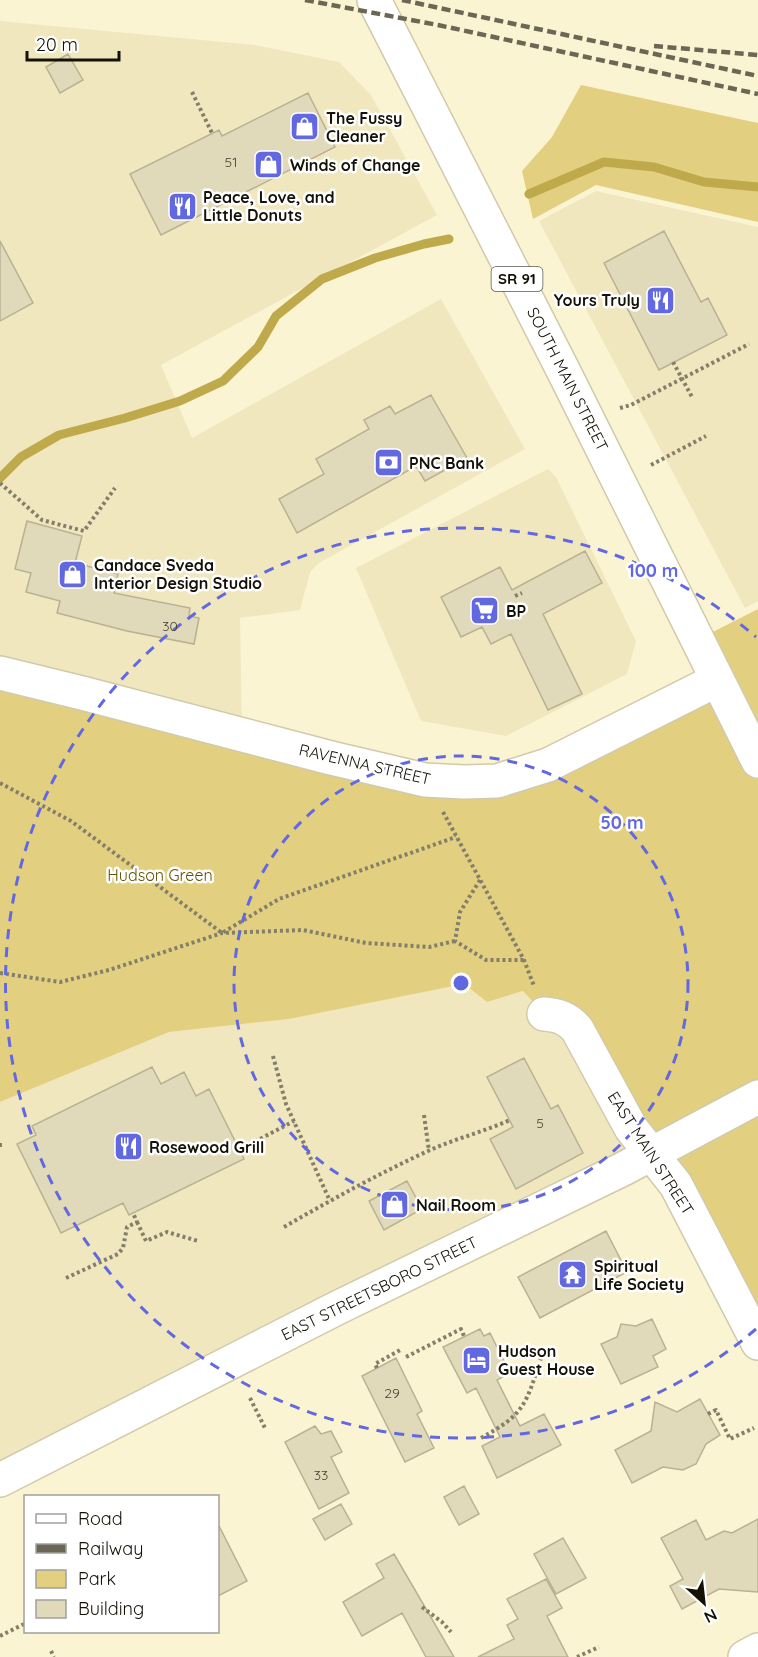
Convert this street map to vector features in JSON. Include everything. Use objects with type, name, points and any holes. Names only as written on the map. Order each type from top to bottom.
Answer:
[{"type":"main road","name":"SOUTH MAIN STREET","points":[[374,0],[565,374],[758,761]]},
{"type":"main road","name":"RAVENNA STREET","points":[[0,674],[425,780],[464,782],[497,781],[548,765],[717,680]]},
{"type":"main road","name":"EAST MAIN STREET","points":[[544,1014],[568,1020],[577,1029],[631,1128],[676,1185],[758,1343]]},
{"type":"main road","name":"EAST STREETSBORO STREET","points":[[0,1480],[337,1308],[652,1154],[758,1097]]},
{"type":"main road","points":[[745,1657],[758,1650]]},
{"type":"path","points":[[192,92],[212,133]]},
{"type":"path","points":[[620,408],[631,405],[749,344]]},
{"type":"path","points":[[673,362],[692,397]]},
{"type":"path","points":[[651,465],[706,436]]},
{"type":"path","points":[[0,483],[42,520],[84,531],[115,488]]},
{"type":"path","points":[[515,596],[522,593]]},
{"type":"path","points":[[425,780],[524,960],[544,1014]]},
{"type":"path","points":[[0,783],[71,821],[222,933],[303,930],[366,943],[429,947],[455,941],[486,960],[524,960]]},
{"type":"path","points":[[0,973],[60,982],[109,970],[222,933],[279,899],[456,837]]},
{"type":"path","points":[[455,941],[460,912],[480,880]]},
{"type":"path","points":[[273,1056],[286,1104],[330,1201]]},
{"type":"path","points":[[424,1115],[429,1150]]},
{"type":"path","points":[[284,1227],[429,1150],[482,1133],[510,1120]]},
{"type":"path","points":[[239,1150],[294,1121]]},
{"type":"path","points":[[133,1213],[147,1241],[167,1232],[198,1241]]},
{"type":"path","points":[[66,1278],[118,1254],[123,1248],[128,1227],[137,1222]]},
{"type":"path","points":[[406,1357],[461,1329],[464,1336]]},
{"type":"path","points":[[377,1368],[375,1364],[402,1349]]},
{"type":"path","points":[[481,1438],[519,1413],[542,1358]]},
{"type":"path","points":[[250,1398],[266,1430]]},
{"type":"path","points":[[708,1414],[716,1410],[730,1439],[753,1428]]},
{"type":"path","points":[[422,1607],[451,1632]]},
{"type":"path","points":[[0,1636],[24,1624]]},
{"type":"path","points":[[577,1657],[599,1647]]},
{"type":"path","points":[[51,1651],[54,1657]]},
{"type":"shaded area","points":[[0,21],[255,45],[339,62],[371,95],[437,215],[161,365],[192,438],[441,299],[525,449],[319,563],[310,572],[300,610],[240,618],[242,735],[0,673]]},
{"type":"shaded area","points":[[596,191],[758,227],[758,601],[745,608],[539,221]]},
{"type":"shaded area","points":[[548,469],[556,477],[636,641],[627,674],[506,736],[421,721],[356,568]]},
{"type":"shaded area","points":[[464,984],[487,1002],[523,991],[538,1008],[559,1020],[637,1157],[0,1470],[0,1102],[169,1032],[289,1019]]},
{"type":"green space","points":[[581,85],[758,123],[758,222],[596,185],[533,219],[522,171],[552,137]]},
{"type":"green space","name":"Hudson Green","points":[[758,609],[758,1343],[577,1029],[544,1014],[523,991],[487,1002],[464,984],[289,1019],[169,1032],[0,1102],[0,674],[464,782],[716,681],[697,640]]},
{"type":"building","points":[[68,54],[83,80],[60,93],[46,67]]},
{"type":"building","points":[[308,93],[335,147],[161,235],[130,174],[219,130],[222,136]]},
{"type":"building","name":"Yours Truly","points":[[664,231],[701,302],[708,298],[727,335],[659,370],[604,263]]},
{"type":"building","points":[[0,241],[33,303],[0,321]]},
{"type":"building","name":"PNC Bank","points":[[431,395],[467,458],[425,481],[416,466],[297,533],[279,499],[324,474],[316,459],[369,429],[364,420],[390,406],[395,414]]},
{"type":"building","name":"Candace Sveda Interior Design Studio","points":[[27,521],[82,536],[75,563],[118,574],[114,593],[190,608],[189,616],[199,618],[194,644],[127,631],[57,613],[60,601],[26,592],[31,573],[15,569]]},
{"type":"building","points":[[585,551],[602,583],[543,614],[582,694],[548,710],[511,634],[491,644],[482,627],[461,637],[441,597],[500,567],[512,590]]},
{"type":"building","points":[[524,1058],[551,1109],[558,1105],[583,1153],[516,1189],[490,1139],[513,1127],[487,1077]]},
{"type":"building","name":"Rosewood Grill","points":[[152,1067],[161,1084],[184,1072],[196,1096],[209,1089],[244,1159],[129,1215],[123,1203],[61,1233],[17,1144],[36,1135],[32,1126]]},
{"type":"building","name":"Nail Room","points":[[407,1181],[422,1209],[384,1230],[369,1201]]},
{"type":"building","name":"Spiritual Life Society","points":[[606,1231],[627,1272],[540,1318],[518,1277]]},
{"type":"building","points":[[652,1319],[666,1349],[653,1356],[658,1367],[621,1384],[601,1344],[617,1337],[621,1324],[636,1326]]},
{"type":"building","points":[[480,1329],[484,1336],[490,1333],[510,1373],[497,1380],[520,1426],[544,1414],[561,1445],[497,1478],[482,1446],[500,1437],[476,1388],[467,1393],[443,1347]]},
{"type":"building","points":[[396,1358],[422,1411],[417,1414],[434,1448],[405,1462],[362,1376]]},
{"type":"building","points":[[700,1399],[720,1435],[706,1444],[696,1464],[683,1470],[663,1467],[632,1483],[615,1450],[651,1431],[655,1402],[677,1412]]},
{"type":"building","points":[[315,1426],[321,1434],[331,1431],[342,1452],[331,1457],[349,1493],[319,1509],[285,1442]]},
{"type":"building","points":[[464,1486],[479,1514],[459,1525],[444,1497]]},
{"type":"building","points":[[341,1504],[352,1524],[325,1540],[313,1519]]},
{"type":"building","points":[[758,1519],[758,1592],[719,1589],[682,1609],[670,1586],[683,1579],[661,1538],[696,1520],[706,1540],[724,1531],[732,1533]]},
{"type":"building","points":[[219,1526],[247,1581],[219,1595]]},
{"type":"building","points":[[563,1538],[586,1578],[556,1594],[534,1554]]},
{"type":"building","points":[[394,1554],[454,1657],[426,1657],[402,1613],[362,1636],[343,1602],[384,1578],[376,1564]]},
{"type":"building","points":[[546,1579],[562,1608],[547,1616],[568,1657],[478,1657],[514,1639],[507,1625],[518,1619],[507,1599]]},
{"type":"waterway","points":[[529,194],[604,162],[654,167],[704,182],[758,187]]},
{"type":"waterway","points":[[0,478],[21,457],[59,435],[180,401],[223,381],[258,347],[276,316],[322,279],[375,258],[449,239]]},
{"type":"railway","points":[[305,0],[438,25],[758,94]]},
{"type":"railway","points":[[402,0],[758,76]]},
{"type":"railway","points":[[654,46],[758,55]]},
{"type":"place","name":"The Fussy Cleaner","points":[[305,127]]},
{"type":"place","name":"Winds of Change","points":[[269,165]]},
{"type":"place","name":"Peace, Love, and Little Donuts","points":[[182,206]]},
{"type":"place","name":"Yours Truly","points":[[661,300]]},
{"type":"place","name":"PNC Bank","points":[[388,463]]},
{"type":"place","name":"Candace Sveda Interior Design Studio","points":[[73,574]]},
{"type":"place","name":"BP","points":[[485,611]]},
{"type":"place","name":"Rosewood Grill","points":[[128,1147]]},
{"type":"place","name":"Nail Room","points":[[395,1205]]},
{"type":"place","name":"Spiritual Life Society","points":[[573,1275]]},
{"type":"place","name":"Hudson Guest House","points":[[477,1360]]}]
